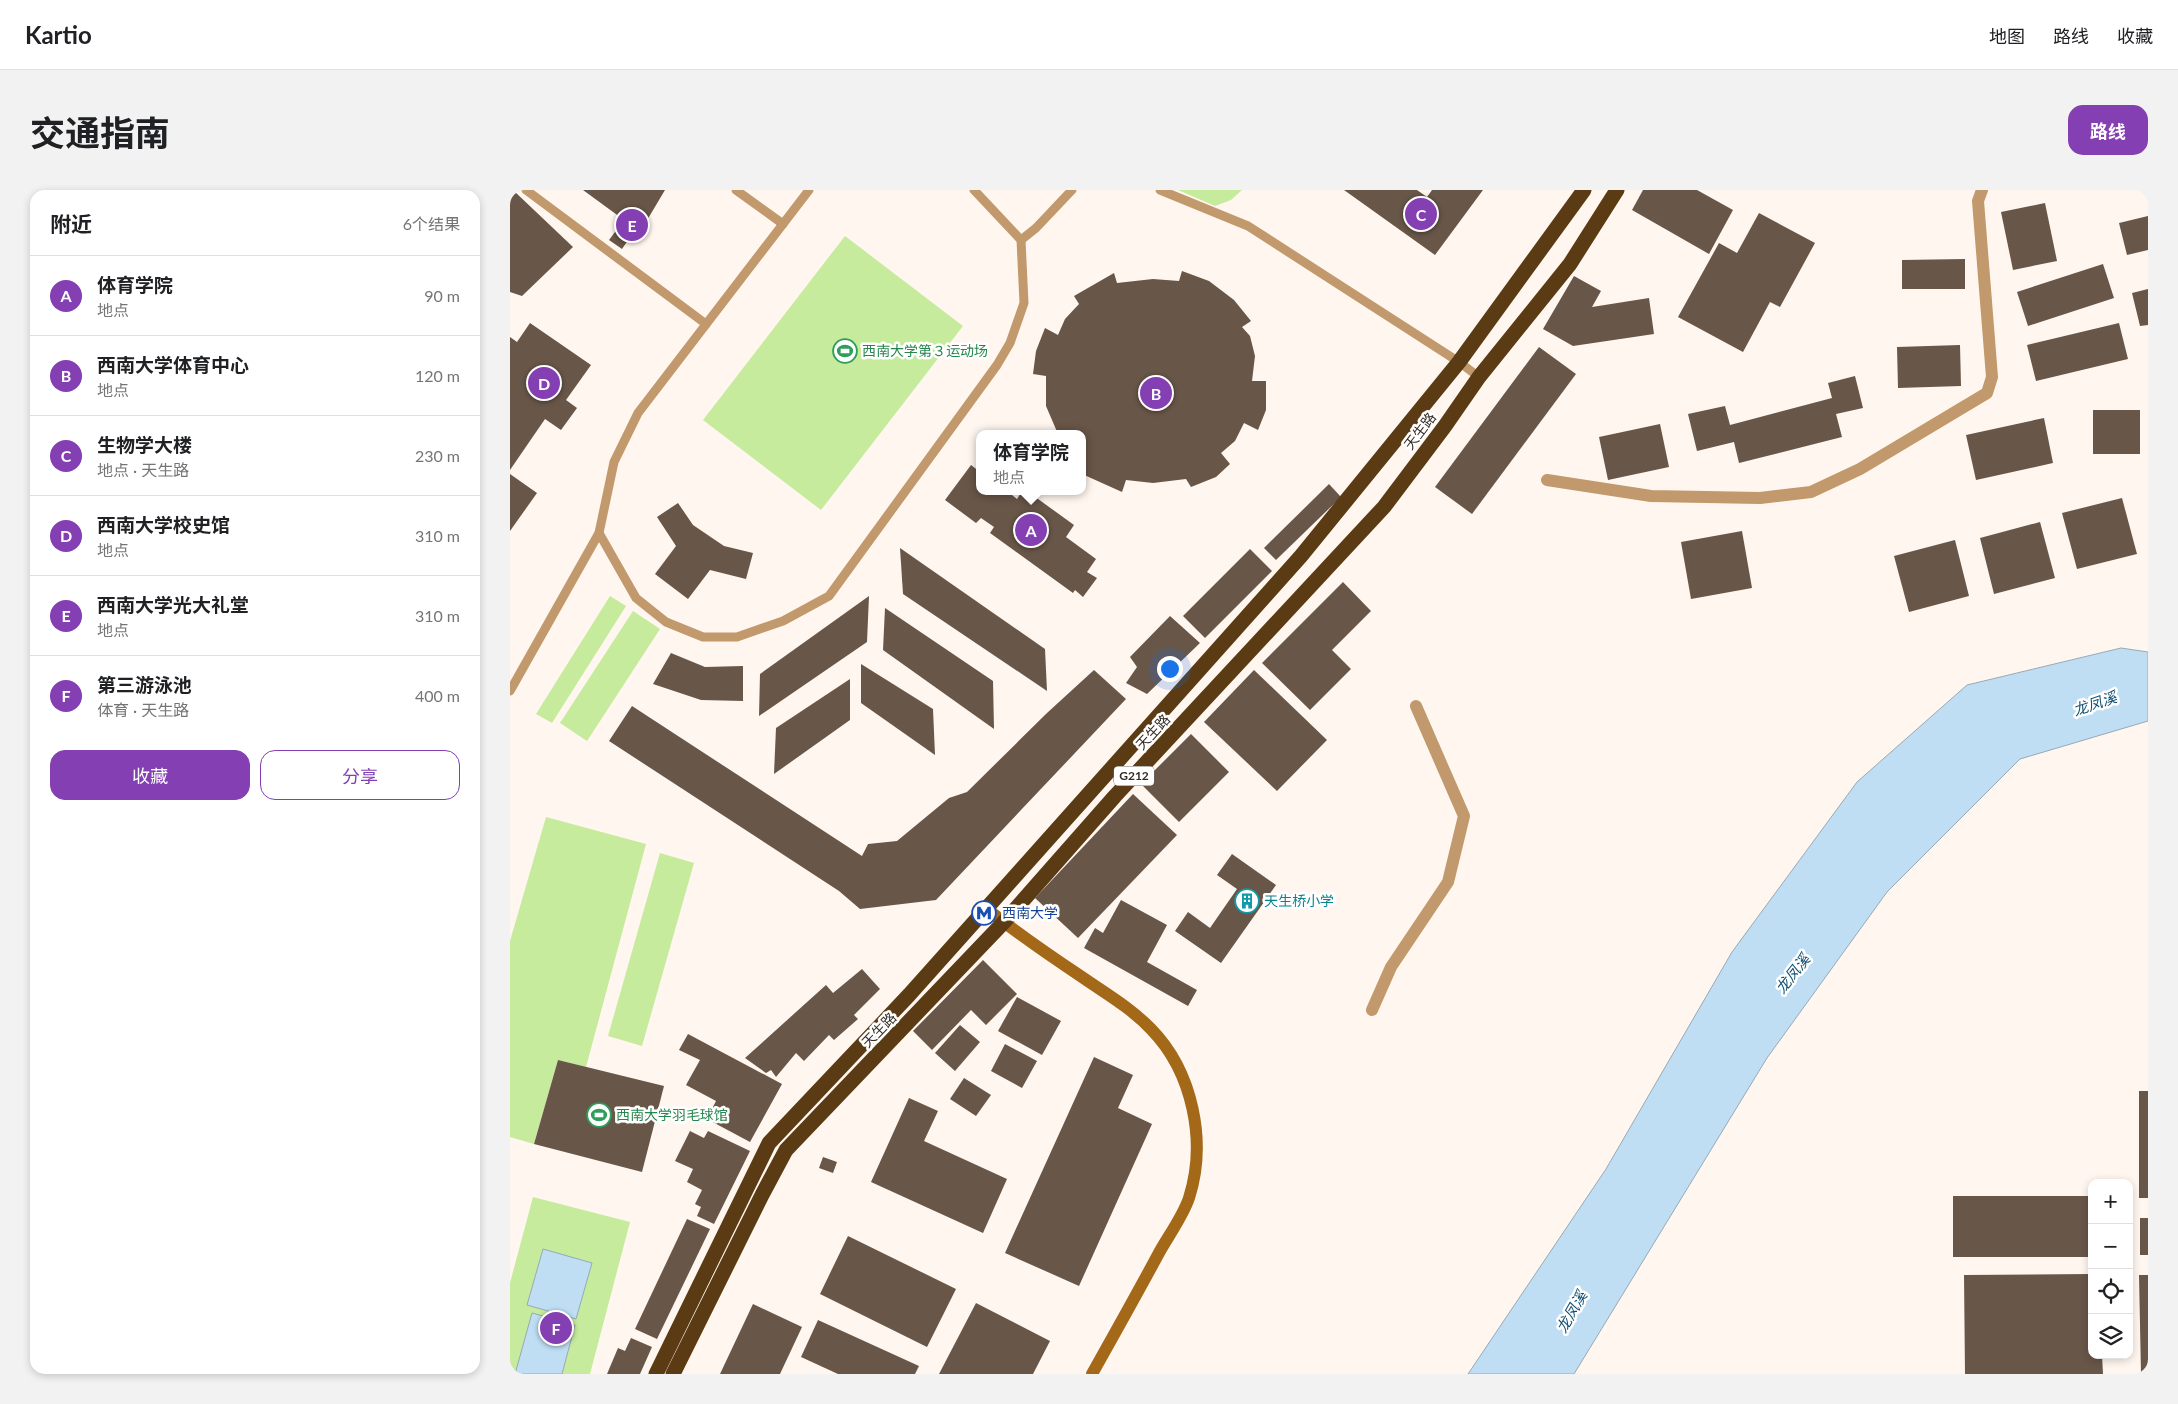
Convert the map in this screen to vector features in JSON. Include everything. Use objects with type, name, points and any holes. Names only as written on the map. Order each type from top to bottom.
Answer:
[{"type":"highway","name":"天生路","points":[[656,1374],[769,1143],[909,996],[1301,556],[1459,362],[1584,190]]},
{"type":"highway","name":"天生路","points":[[673,1374],[762,1194],[786,1150],[1004,922],[1115,796],[1384,507],[1479,377],[1570,264],[1617,190]]},
{"type":"street","points":[[1547,480],[1651,496],[1760,498],[1811,492],[1860,469],[1987,393],[1992,377],[1978,201],[1982,190]]},
{"type":"street","points":[[1372,1010],[1391,967],[1448,882],[1464,816],[1416,706]]},
{"type":"street","points":[[986,909],[1129,1009],[1152,1029],[1169,1052],[1183,1078],[1193,1106],[1196,1135],[1196,1167],[1189,1200],[1092,1374]]},
{"type":"lane","points":[[526,190],[706,324]]},
{"type":"lane","points":[[736,190],[783,224]]},
{"type":"lane","points":[[510,691],[599,534],[614,462],[638,413],[809,190]]},
{"type":"lane","points":[[599,534],[636,598],[666,622],[703,637],[737,637],[783,621],[829,596],[997,365],[1010,342],[1024,303],[1022,240],[974,190]]},
{"type":"lane","points":[[1022,240],[1072,190]]},
{"type":"lane","points":[[1160,190],[1248,226],[1459,362],[1479,377]]},
{"type":"green space","points":[[1178,190],[1242,190],[1231,200],[1215,206]]},
{"type":"green space","points":[[845,236],[963,326],[821,510],[703,420]]},
{"type":"green space","points":[[610,596],[626,606],[552,723],[536,714]]},
{"type":"green space","points":[[633,611],[660,629],[587,741],[560,723]]},
{"type":"green space","points":[[546,817],[646,844],[586,1067],[558,1060],[534,1144],[510,1137],[510,941]]},
{"type":"green space","points":[[660,853],[694,863],[642,1046],[608,1036]]},
{"type":"green space","points":[[533,1197],[630,1222],[590,1374],[510,1374],[510,1283]]},
{"type":"water","name":"龙凤溪","points":[[2121,648],[2148,652],[2148,721],[2020,759],[1887,892],[1767,1058],[1574,1374],[1468,1374],[1606,1169],[1732,952],[1857,782],[1967,685]]},
{"type":"water","points":[[543,1249],[592,1263],[576,1319],[527,1305]]},
{"type":"water","points":[[532,1313],[575,1325],[562,1374],[515,1374]]},
{"type":"building","points":[[510,190],[514,191],[573,247],[522,296],[510,292]]},
{"type":"building","points":[[583,190],[665,190],[640,232],[635,230],[622,249],[609,240],[624,220]]},
{"type":"building","points":[[1344,190],[1417,190],[1427,197],[1432,190],[1483,190],[1435,255]]},
{"type":"building","points":[[1643,190],[1697,190],[1733,210],[1709,254],[1632,210]]},
{"type":"building","points":[[2045,203],[2057,261],[2013,270],[2001,212]]},
{"type":"building","points":[[1759,213],[1815,243],[1780,307],[1770,302],[1743,352],[1678,317],[1719,243],[1737,253]]},
{"type":"building","points":[[2148,216],[2148,250],[2127,255],[2119,223]]},
{"type":"building","points":[[1965,259],[1965,289],[1902,289],[1902,260]]},
{"type":"building","points":[[2103,264],[2114,298],[2028,326],[2017,292]]},
{"type":"building","points":[[1182,271],[1209,281],[1234,300],[1251,321],[1242,327],[1250,336],[1255,356],[1252,381],[1266,381],[1266,410],[1258,430],[1244,423],[1235,441],[1221,453],[1230,464],[1216,477],[1191,487],[1186,479],[1153,483],[1126,480],[1122,492],[1086,476],[1086,430],[1056,430],[1046,406],[1046,376],[1033,374],[1036,351],[1045,328],[1058,335],[1065,319],[1079,304],[1074,296],[1114,273],[1117,283],[1153,279],[1179,281]]},
{"type":"building","points":[[1574,276],[1601,291],[1592,307],[1649,298],[1654,334],[1573,346],[1543,329]]},
{"type":"building","points":[[2148,289],[2148,325],[2140,326],[2132,293]]},
{"type":"building","points":[[530,323],[591,365],[566,400],[577,408],[561,430],[545,419],[510,470],[510,337],[517,342]]},
{"type":"building","points":[[2119,323],[2128,359],[2036,381],[2027,345]]},
{"type":"building","points":[[1960,345],[1961,386],[1898,388],[1897,347]]},
{"type":"building","points":[[1539,347],[1576,374],[1472,514],[1435,487]]},
{"type":"building","points":[[1855,376],[1863,408],[1836,414],[1842,437],[1739,463],[1734,442],[1697,451],[1688,414],[1725,406],[1730,425],[1832,398],[1828,383]]},
{"type":"building","points":[[2093,410],[2140,410],[2140,454],[2093,454]]},
{"type":"building","points":[[2044,418],[2053,463],[1976,480],[1966,435]]},
{"type":"building","points":[[1660,424],[1669,467],[1608,480],[1599,437]]},
{"type":"building","points":[[971,465],[976,469],[976,495],[1012,495],[1017,499],[1020,495],[1033,495],[1074,525],[1066,537],[1096,559],[1087,572],[1097,578],[1083,597],[1075,590],[1073,593],[990,533],[994,527],[981,518],[976,523],[945,500]]},
{"type":"building","points":[[510,474],[537,493],[510,531]]},
{"type":"building","points":[[1329,484],[1341,497],[1276,560],[1264,548]]},
{"type":"building","points":[[2122,498],[2137,554],[2077,569],[2062,513]]},
{"type":"building","points":[[678,503],[693,525],[724,546],[753,553],[746,579],[710,570],[688,599],[655,574],[676,546],[657,517]]},
{"type":"building","points":[[2040,522],[2055,578],[1994,594],[1980,538]]},
{"type":"building","points":[[1742,531],[1752,588],[1691,599],[1681,542]]},
{"type":"building","points":[[1955,540],[1969,596],[1909,612],[1894,556]]},
{"type":"building","points":[[900,548],[1045,649],[1047,691],[903,594]]},
{"type":"building","points":[[1250,549],[1272,571],[1205,638],[1183,616]]},
{"type":"building","points":[[1343,582],[1371,611],[1332,650],[1351,669],[1310,710],[1262,663]]},
{"type":"building","points":[[869,596],[867,642],[759,716],[760,674]]},
{"type":"building","points":[[885,608],[993,681],[994,729],[883,650]]},
{"type":"building","points":[[1170,616],[1200,643],[1147,694],[1126,683],[1137,667],[1130,657]]},
{"type":"building","points":[[671,653],[705,667],[743,666],[743,701],[701,700],[653,684]]},
{"type":"building","points":[[861,664],[933,709],[935,755],[861,703]]},
{"type":"building","points":[[1094,670],[1126,699],[936,900],[860,909],[839,891],[609,741],[632,706],[862,856],[868,844],[897,841],[949,798],[967,792],[1047,713]]},
{"type":"building","points":[[1254,670],[1327,740],[1277,791],[1204,722]]},
{"type":"building","points":[[850,679],[850,720],[774,774],[776,728]]},
{"type":"building","points":[[1191,734],[1229,772],[1179,822],[1141,784]]},
{"type":"building","points":[[1133,794],[1177,835],[1078,938],[1035,898]]},
{"type":"building","name":"天生桥小学","points":[[1232,854],[1276,885],[1221,963],[1175,931],[1188,912],[1210,928],[1237,889],[1217,875]]},
{"type":"building","points":[[1121,900],[1167,925],[1147,962],[1197,990],[1188,1006],[1084,948],[1095,928],[1103,933]]},
{"type":"building","points":[[983,960],[1017,994],[986,1025],[971,1010],[932,1050],[913,1031]]},
{"type":"building","points":[[862,969],[880,989],[854,1015],[858,1019],[834,1040],[829,1035],[804,1061],[796,1053],[776,1077],[771,1070],[766,1073],[745,1058],[826,985],[833,993]]},
{"type":"building","points":[[1017,997],[1061,1021],[1042,1055],[998,1031]]},
{"type":"building","points":[[960,1025],[980,1042],[955,1071],[935,1053]]},
{"type":"building","points":[[688,1034],[782,1084],[750,1142],[707,1119],[716,1101],[686,1085],[700,1060],[679,1050]]},
{"type":"building","points":[[1005,1044],[1037,1061],[1022,1088],[991,1071]]},
{"type":"building","points":[[1094,1057],[1133,1075],[1118,1108],[1152,1124],[1079,1286],[1005,1253]]},
{"type":"building","name":"西南大学羽毛球馆","points":[[558,1060],[664,1086],[642,1172],[534,1144]]},
{"type":"building","points":[[964,1078],[991,1095],[976,1116],[950,1099]]},
{"type":"building","points":[[2139,1091],[2148,1091],[2148,1198],[2139,1198]]},
{"type":"building","points":[[909,1098],[938,1111],[924,1141],[1007,1179],[983,1233],[871,1182]]},
{"type":"building","points":[[690,1131],[704,1138],[708,1131],[750,1151],[714,1224],[697,1216],[701,1207],[695,1204],[702,1190],[687,1182],[693,1169],[675,1161]]},
{"type":"building","points":[[823,1157],[837,1162],[833,1173],[819,1168]]},
{"type":"building","points":[[1953,1196],[2088,1196],[2088,1257],[1953,1257]]},
{"type":"building","points":[[2140,1218],[2148,1218],[2148,1255],[2140,1255]]},
{"type":"building","points":[[687,1219],[710,1229],[657,1339],[635,1329]]},
{"type":"building","points":[[848,1236],[956,1289],[927,1347],[820,1294]]},
{"type":"building","points":[[2088,1274],[2088,1359],[2102,1359],[2103,1374],[1965,1374],[1964,1275]]},
{"type":"building","points":[[2139,1275],[2148,1275],[2148,1374],[2141,1374]]},
{"type":"building","points":[[976,1303],[1050,1341],[1033,1374],[939,1374]]},
{"type":"building","points":[[753,1304],[802,1327],[780,1374],[720,1374]]},
{"type":"building","points":[[818,1320],[919,1366],[915,1374],[838,1374],[801,1357]]},
{"type":"building","points":[[631,1338],[652,1347],[640,1374],[607,1374],[618,1348],[625,1351]]},
{"type":"place","name":"生物学大楼","points":[[1421,214]]},
{"type":"place","name":"西南大学光大礼堂","points":[[632,225]]},
{"type":"place","name":"西南大学第３运动场","points":[[845,351]]},
{"type":"place","name":"西南大学校史馆","points":[[544,383]]},
{"type":"place","name":"西南大学体育中心","points":[[1156,393]]},
{"type":"place","name":"体育学院","points":[[1031,530]]},
{"type":"place","name":"天生桥小学","points":[[1247,901]]},
{"type":"place","name":"西南大学","points":[[984,913]]},
{"type":"place","name":"西南大学羽毛球馆","points":[[599,1115]]},
{"type":"place","name":"第三游泳池","points":[[556,1328]]}]
